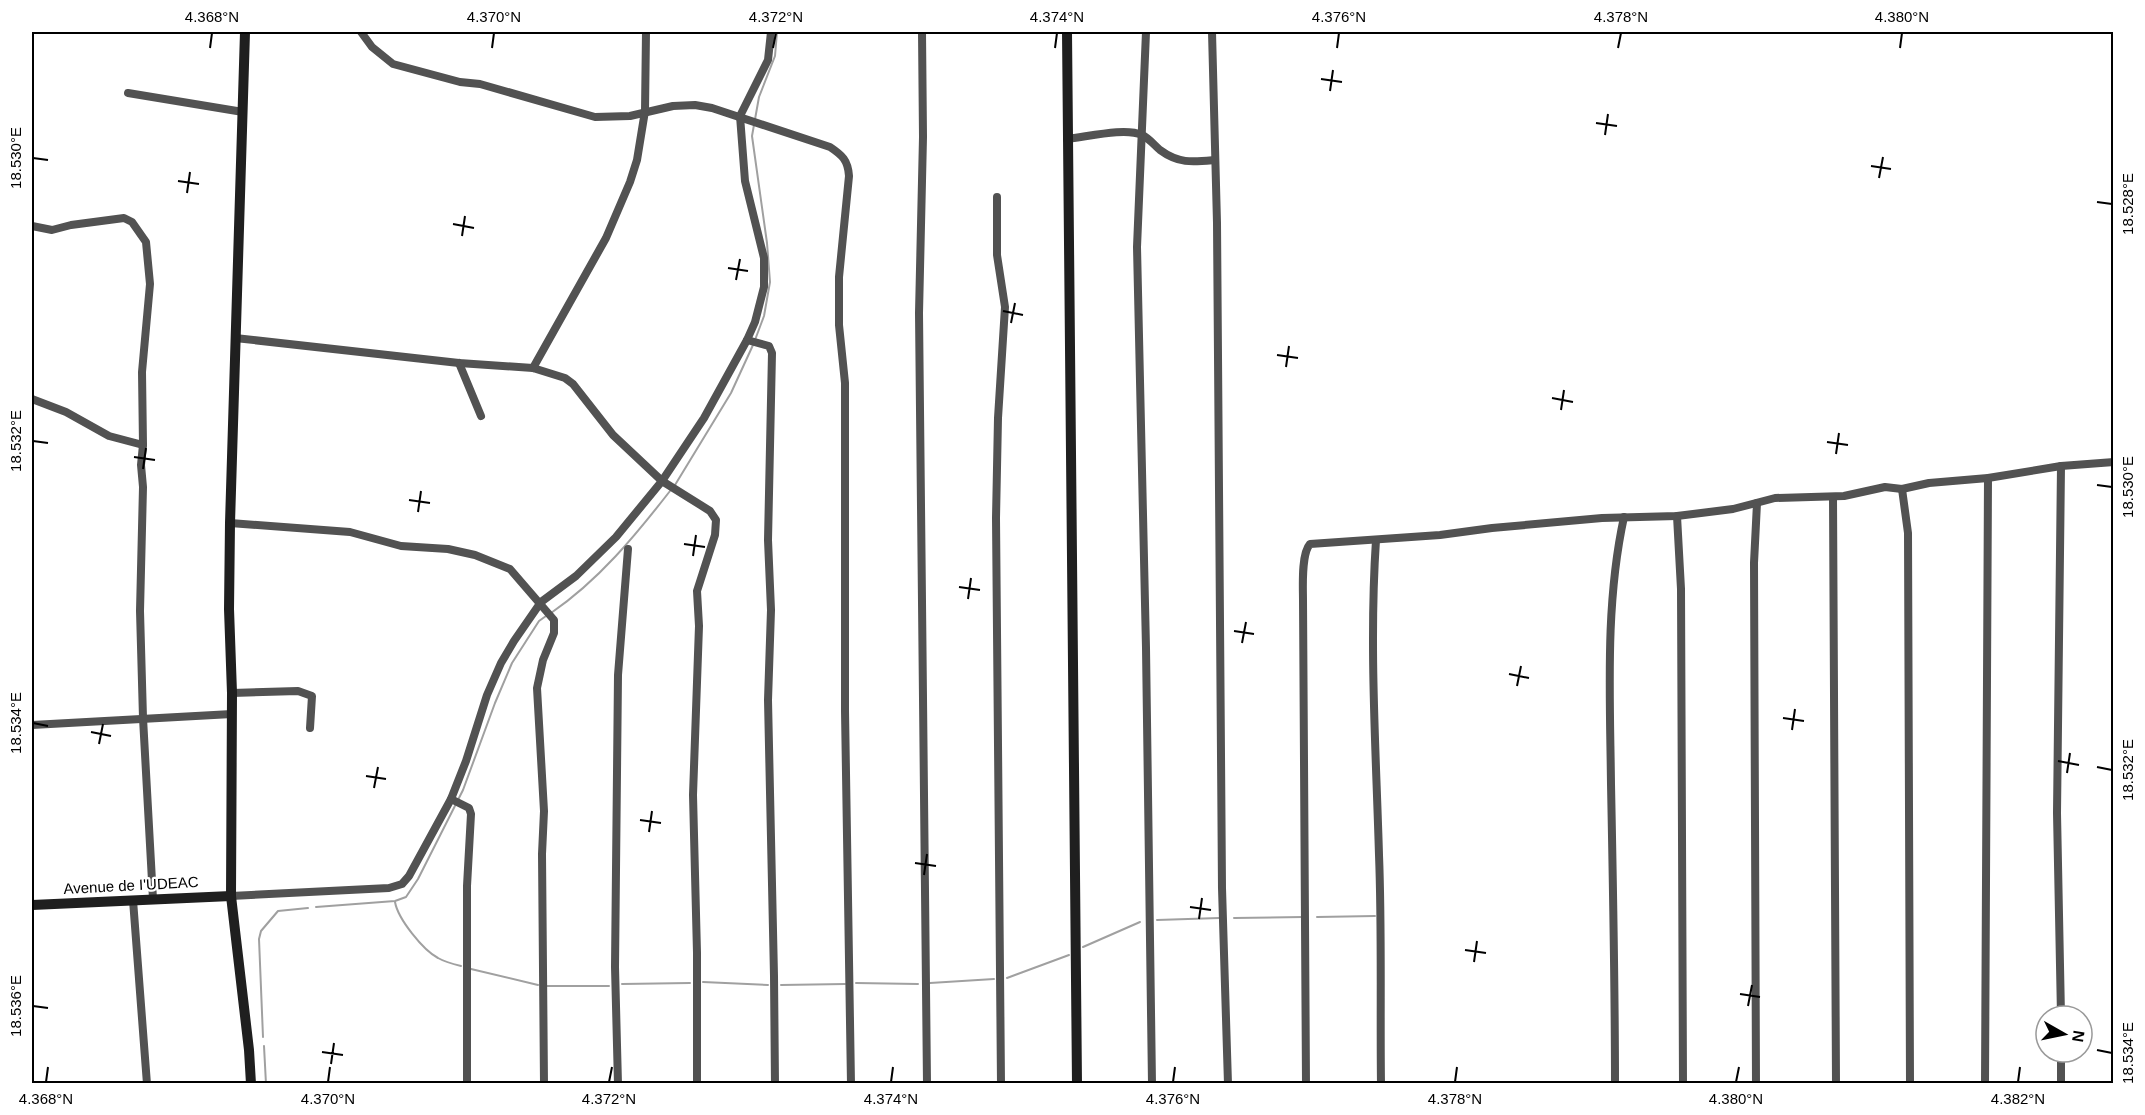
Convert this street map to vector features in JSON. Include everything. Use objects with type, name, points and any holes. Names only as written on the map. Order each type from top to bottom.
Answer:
[{"type":"main road","points":[[245,32],[229,609],[232,693],[231,896],[251,1083]]},
{"type":"main road","points":[[1067,32],[1077,1083]]},
{"type":"main road","name":"Avenue de I'UDEAC","points":[[32,905],[231,896]]},
{"type":"street","points":[[362,32],[366,40],[381,56],[393,64],[410,70],[460,82],[480,84],[595,117],[622,117],[673,106],[695,105],[750,119],[830,147],[848,162],[849,176],[839,277],[839,325],[845,383],[845,689],[851,1083]]},
{"type":"street","points":[[533,368],[606,238],[637,160],[645,111],[645,32]]},
{"type":"street","points":[[231,896],[389,888],[402,884],[409,876],[452,800],[501,663],[528,618],[616,537],[662,481],[704,418],[747,340],[755,322],[764,287],[764,258],[745,181],[740,116],[768,60],[771,32]]},
{"type":"street","points":[[922,32],[923,137],[919,313],[927,1083]]},
{"type":"street","points":[[1146,32],[1137,247],[1146,648],[1152,1083]]},
{"type":"street","points":[[1212,32],[1217,231],[1222,888],[1228,1083]]},
{"type":"street","points":[[128,93],[243,112]]},
{"type":"street","points":[[1067,139],[1096,136],[1114,131],[1142,135],[1162,152],[1179,160],[1186,162],[1215,160]]},
{"type":"street","points":[[997,197],[997,255],[1005,307],[998,418],[996,519],[1001,1083]]},
{"type":"street","points":[[32,226],[52,230],[71,225],[124,218],[132,222],[146,243],[150,284],[142,372],[141,465],[143,486],[140,611],[143,718],[153,899]]},
{"type":"street","points":[[235,338],[459,363],[533,368],[565,378],[573,384],[613,435],[662,481],[710,512],[716,520],[715,535],[697,591],[699,626],[693,761],[697,1083]]},
{"type":"street","points":[[747,340],[769,346],[772,353],[768,540],[771,610],[768,700],[775,1083]]},
{"type":"street","points":[[459,363],[481,416]]},
{"type":"street","points":[[32,399],[66,412],[109,436],[143,445]]},
{"type":"street","points":[[1306,1083],[1303,648],[1305,559],[1306,549],[1310,544],[1376,540],[1503,526],[1624,517],[1677,516],[1775,498],[1833,497],[1885,487],[1902,489],[1929,483],[1988,478],[2061,466],[2114,462]]},
{"type":"street","points":[[2061,466],[2057,813],[2061,1004]]},
{"type":"street","points":[[1985,1083],[1988,478]]},
{"type":"street","points":[[1902,489],[1908,533],[1910,1083]]},
{"type":"street","points":[[1833,497],[1836,1083]]},
{"type":"street","points":[[1756,503],[1754,563],[1756,1083]]},
{"type":"street","points":[[1677,516],[1682,589],[1683,1083]]},
{"type":"street","points":[[1615,1083],[1610,731],[1611,602],[1616,553],[1624,517]]},
{"type":"street","points":[[230,523],[350,532],[401,546],[448,549],[476,555],[510,569],[552,616],[556,625],[543,660],[537,688],[544,811],[542,854],[544,1083]]},
{"type":"street","points":[[1376,540],[1372,620],[1379,857],[1381,1083]]},
{"type":"street","points":[[618,1083],[615,968],[618,675],[628,549]]},
{"type":"street","points":[[232,693],[298,691],[307,693],[312,696],[313,702],[310,728]]},
{"type":"street","points":[[32,725],[232,714]]},
{"type":"street","points":[[452,800],[469,808],[471,814],[467,886],[467,1083]]},
{"type":"street","points":[[133,900],[147,1083]]},
{"type":"street","points":[[2061,1064],[2061,1083]]},
{"type":"waterway","points":[[755,340],[764,316],[770,282],[752,136],[759,97],[775,56],[777,32]]},
{"type":"waterway","points":[[675,485],[731,393],[753,345]]},
{"type":"waterway","points":[[551,613],[601,572],[630,541],[670,491]]},
{"type":"waterway","points":[[316,907],[395,901],[406,897],[418,879],[463,790],[512,663],[539,621],[546,616]]},
{"type":"waterway","points":[[395,902],[406,925],[425,948],[441,959],[461,966]]},
{"type":"waterway","points":[[263,1037],[259,939],[261,931],[278,911],[308,908]]},
{"type":"waterway","points":[[1317,917],[1375,916]]},
{"type":"waterway","points":[[1234,918],[1303,917]]},
{"type":"waterway","points":[[1157,920],[1219,918]]},
{"type":"waterway","points":[[1083,947],[1140,922]]},
{"type":"waterway","points":[[1007,978],[1069,955]]},
{"type":"waterway","points":[[471,969],[538,985]]},
{"type":"waterway","points":[[930,983],[994,979]]},
{"type":"waterway","points":[[703,982],[768,985]]},
{"type":"waterway","points":[[622,984],[690,983]]},
{"type":"waterway","points":[[856,983],[918,984]]},
{"type":"waterway","points":[[781,985],[845,984]]},
{"type":"waterway","points":[[547,986],[609,986]]},
{"type":"waterway","points":[[264,1046],[266,1084]]}]
